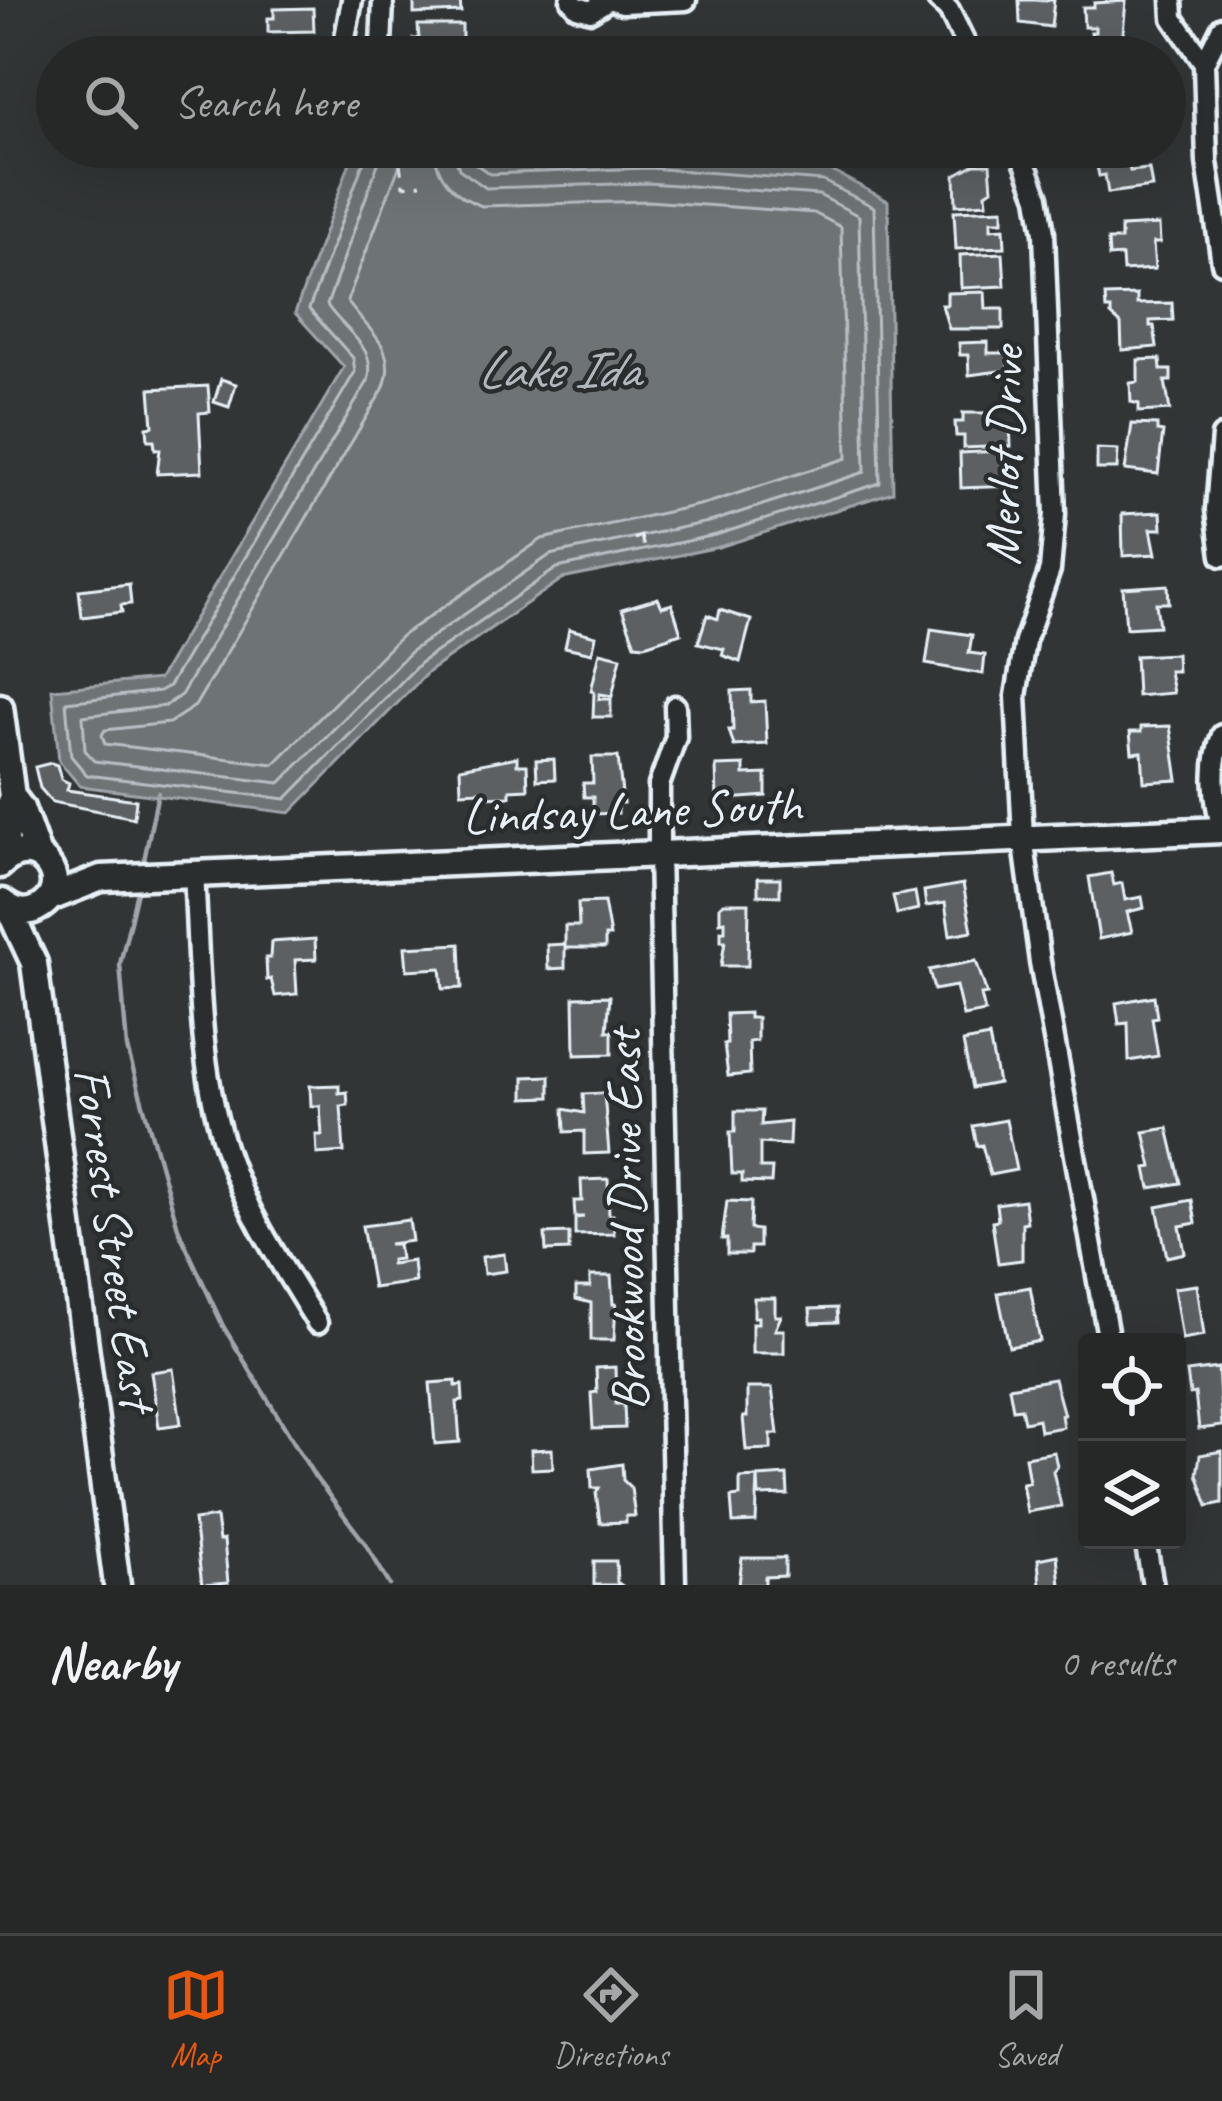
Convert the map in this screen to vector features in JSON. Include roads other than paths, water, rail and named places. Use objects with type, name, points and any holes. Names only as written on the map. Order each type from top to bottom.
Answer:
[{"type":"street","points":[[345,36],[352,0]]},
{"type":"street","points":[[381,36],[383,0]]},
{"type":"street","points":[[571,0],[577,8],[591,11],[610,0],[686,0]]},
{"type":"street","points":[[938,0],[962,36]]},
{"type":"street","points":[[1172,0],[1173,17],[1186,36]]},
{"type":"street","points":[[1222,27],[1204,63],[1207,162],[1222,263]]},
{"type":"street","points":[[1186,36],[1204,63]]},
{"type":"street","name":"Merlot Drive","points":[[1027,168],[1044,233],[1055,514],[1050,569],[1025,640],[1016,696],[1023,837],[1040,962],[1107,1333]]},
{"type":"street","points":[[1222,436],[1216,510],[1222,556]]},
{"type":"street","points":[[0,706],[11,796],[2,863]]},
{"type":"street","name":"Brookwood Drive East","points":[[675,706],[676,737],[659,785],[675,1585]]},
{"type":"street","points":[[1222,735],[1214,756],[1222,830]]},
{"type":"street","points":[[11,796],[54,880],[34,963]]},
{"type":"street","name":"Lindsay Lane South","points":[[2,902],[27,912],[101,878],[1222,830]]},
{"type":"street","points":[[2,863],[18,853],[101,878]]},
{"type":"street","points":[[194,874],[207,1074],[230,1161],[272,1247],[317,1323]]},
{"type":"street","name":"Forrest Street East","points":[[2,902],[34,963],[118,1585]]},
{"type":"street","points":[[1147,1549],[1154,1585]]},
{"type":"water","name":"Lake Ida","points":[[348,168],[828,169],[888,201],[893,492],[719,547],[562,579],[428,672],[290,813],[80,786],[59,761],[52,689],[159,679],[344,367],[295,313]]},
{"type":"waterway","points":[[142,870],[158,793]]},
{"type":"waterway","points":[[138,887],[120,964],[127,1048],[179,1231],[223,1326],[315,1477],[390,1585]]}]
